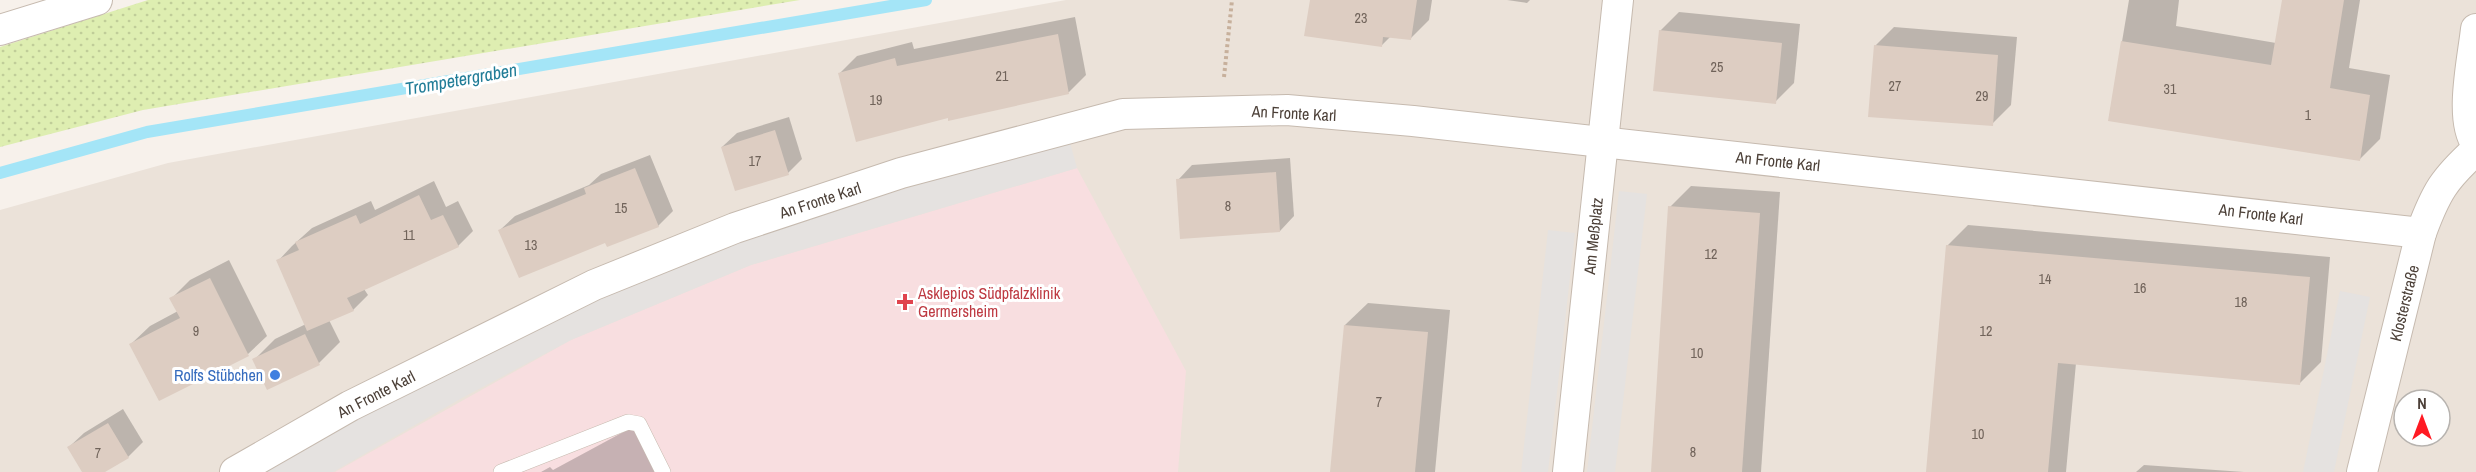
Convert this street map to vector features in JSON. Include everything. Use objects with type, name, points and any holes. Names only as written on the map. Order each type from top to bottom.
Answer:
[{"type":"street","points":[[0,30],[97,0]]},
{"type":"street","name":"Am Meßplatz","points":[[1568,472],[1618,0]]},
{"type":"street","points":[[2476,29],[2468,118],[2472,137],[2476,143]]},
{"type":"street","name":"An Fronte Karl","points":[[235,472],[350,406],[594,285],[735,228],[901,173],[1123,114],[1287,110],[1413,121],[2421,233]]},
{"type":"street","name":"Klosterstraße","points":[[2362,472],[2421,233],[2435,195],[2450,173],[2476,150]]},
{"type":"lane","points":[[501,472],[628,422],[639,424],[659,465],[671,472]]},
{"type":"path","points":[[1221,110],[1232,0]]},
{"type":"shaded area","points":[[1066,0],[2476,0],[2476,472],[0,472],[0,210],[168,163]]},
{"type":"shaded area","points":[[1069,139],[1077,168],[751,265],[571,340],[462,398],[333,472],[264,472],[344,424],[627,283],[741,238]]},
{"type":"shaded area","name":"Asklepios Südpfalzklinik Germersheim","points":[[1077,168],[1186,371],[1178,472],[335,472],[571,340],[751,265]]},
{"type":"shaded area","points":[[1619,191],[1647,194],[1615,472],[1587,472]]},
{"type":"shaded area","points":[[1548,230],[1575,233],[1548,472],[1521,472]]},
{"type":"shaded area","points":[[2340,291],[2370,297],[2334,472],[2303,472]]},
{"type":"green space","points":[[148,0],[800,0],[143,110],[0,147],[0,47]]},
{"type":"building","points":[[1310,0],[1417,0],[1411,40],[1383,37],[1382,47],[1304,36]]},
{"type":"building","points":[[2282,0],[2344,0],[2330,88],[2370,95],[2360,161],[2108,121],[2121,41],[2271,65]]},
{"type":"building","points":[[1659,30],[1782,43],[1776,104],[1653,91]]},
{"type":"building","points":[[1058,34],[1069,94],[948,121],[948,118],[856,142],[838,73],[895,58],[897,66]]},
{"type":"building","points":[[1874,45],[1998,55],[1993,126],[1868,117]]},
{"type":"building","points":[[775,130],[789,175],[735,191],[721,147]]},
{"type":"building","points":[[635,168],[659,227],[607,247],[605,243],[519,278],[498,230],[586,194],[584,188]]},
{"type":"building","points":[[1276,172],[1280,232],[1180,239],[1176,179]]},
{"type":"building","points":[[419,195],[431,220],[443,215],[459,247],[347,298],[354,311],[307,331],[276,260],[299,250],[295,242],[356,215],[360,224]]},
{"type":"building","points":[[1668,206],[1760,213],[1742,472],[1651,472]]},
{"type":"building","points":[[1946,245],[2310,277],[2300,385],[2058,363],[2048,472],[1926,472]]},
{"type":"building","points":[[210,278],[249,356],[159,401],[129,344],[180,318],[169,298]]},
{"type":"building","points":[[1344,325],[1428,332],[1415,472],[1330,472]]},
{"type":"building","points":[[305,334],[320,365],[267,390],[252,359]]},
{"type":"building","points":[[108,423],[129,458],[105,472],[82,472],[67,447]]},
{"type":"waterway","name":"Trompetergraben","points":[[0,173],[147,132],[926,0]]},
{"type":"place","name":"Asklepios Südpfalzklinik Germersheim","points":[[905,302]]},
{"type":"place","name":"Rolfs Stübchen","points":[[275,375]]}]
